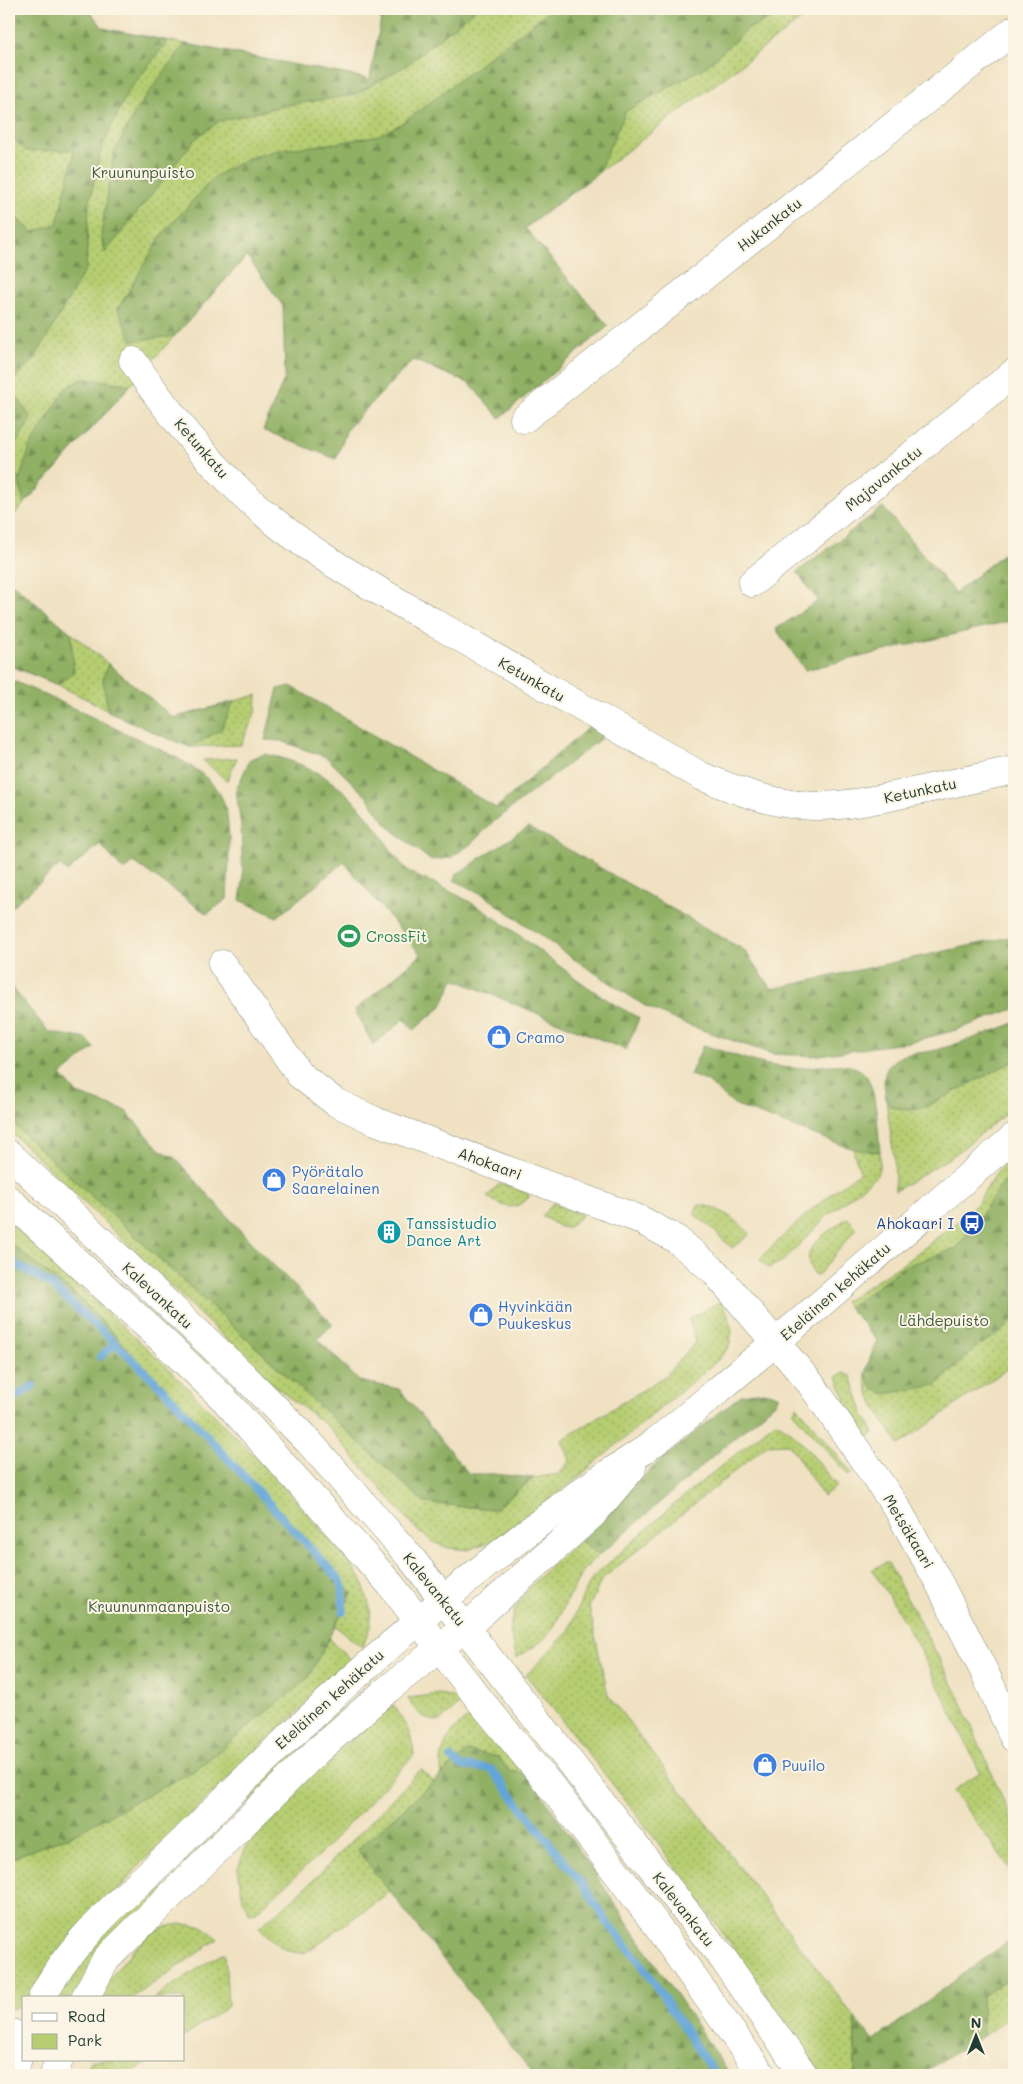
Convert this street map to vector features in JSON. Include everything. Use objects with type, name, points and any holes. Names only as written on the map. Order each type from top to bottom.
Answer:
[{"type":"street","name":"Hukankatu","points":[[524,419],[1014,30]]},
{"type":"street","name":"Ketunkatu","points":[[133,361],[153,391],[207,456],[244,495],[284,529],[381,592],[701,776],[735,790],[769,799],[799,805],[834,806],[889,797],[1014,770]]},
{"type":"street","name":"Majavankatu","points":[[752,583],[1014,373]]},
{"type":"street","name":"Ahokaari","points":[[222,964],[300,1075],[335,1102],[375,1121],[639,1219],[676,1238],[715,1272],[776,1342]]},
{"type":"street","name":"Eteläinen kehäkatu","points":[[43,1996],[70,1954],[100,1920],[170,1854],[270,1753],[367,1664],[418,1620],[574,1496],[654,1442],[776,1342],[1014,1137]]},
{"type":"street","name":"Kalevankatu","points":[[9,1154],[263,1396],[315,1450],[411,1558],[724,1960],[804,2075]]},
{"type":"street","name":"Kalevankatu","points":[[9,1200],[156,1334],[225,1400],[383,1576],[553,1789],[655,1923],[762,2075]]},
{"type":"street","name":"Metsäkaari","points":[[776,1342],[811,1384],[897,1508],[937,1579],[985,1673],[1014,1738]]},
{"type":"street","name":"Eteläinen kehäkatu","points":[[86,1996],[106,1959],[317,1750],[466,1627],[593,1514],[654,1442]]},
{"type":"street","points":[[9,2032],[22,2037]]},
{"type":"street","points":[[13,2075],[22,2045]]},
{"type":"street","points":[[54,2075],[58,2062]]},
{"type":"green space","name":"Kruununpuisto","points":[[9,9],[370,79],[383,9],[815,9],[525,228],[608,326],[500,418],[469,383],[340,329],[246,256],[9,521]]},
{"type":"green space","points":[[9,9],[88,9],[104,29],[168,41],[127,93],[101,150],[89,205],[86,268],[34,360],[9,383],[9,215],[12,215],[33,232],[57,224],[75,150],[26,151],[9,135]]},
{"type":"green space","points":[[383,9],[476,9],[405,66],[354,95],[287,105],[220,121],[196,138],[105,253],[101,235],[114,153],[138,107],[185,44],[370,79]]},
{"type":"green space","points":[[552,9],[792,9],[748,29],[705,67],[626,111],[598,173],[525,228],[608,326],[500,418],[469,383],[413,360],[347,429],[336,459],[263,430],[285,377],[283,306],[247,256],[175,336],[132,341],[118,309],[161,236],[214,177],[246,159],[278,150],[338,143],[379,135],[403,123]]},
{"type":"green space","points":[[82,379],[130,385],[24,504],[19,481],[30,447],[66,388]]},
{"type":"green space","points":[[14,393],[31,418],[19,440],[9,448],[9,398]]},
{"type":"green space","points":[[883,507],[955,593],[1014,545],[1014,620],[805,670],[776,629],[818,601],[797,572]]},
{"type":"green space","points":[[9,581],[173,718],[257,695],[256,711],[241,745],[190,747],[157,734],[58,685],[9,665]]},
{"type":"green space","points":[[9,581],[71,633],[74,672],[58,685],[9,665]]},
{"type":"green space","points":[[108,664],[174,718],[234,702],[221,730],[190,747],[108,711],[103,679]]},
{"type":"green space","points":[[9,679],[176,757],[203,775],[214,786],[222,798],[228,820],[227,899],[207,914],[134,862],[124,871],[100,844],[67,872],[60,865],[9,909]]},
{"type":"green space","points":[[291,686],[496,808],[590,726],[604,736],[493,822],[471,844],[450,858],[430,860],[388,826],[367,797],[326,757],[281,741],[265,740],[278,689]]},
{"type":"green space","points":[[265,754],[301,765],[331,781],[368,817],[397,859],[410,872],[480,908],[597,994],[639,1018],[626,1050],[454,979],[442,1006],[414,1030],[404,1019],[373,1045],[355,1010],[421,955],[344,862],[277,917],[240,900],[243,881],[241,826],[236,790],[250,759]]},
{"type":"green space","points":[[237,758],[227,781],[203,760]]},
{"type":"green space","points":[[529,827],[744,950],[772,989],[1014,936],[1014,1009],[956,1030],[910,1042],[813,1056],[772,1054],[682,1023],[645,1006],[565,953],[484,895],[454,880],[456,874]]},
{"type":"green space","points":[[9,984],[49,1032],[87,1039],[94,1048],[61,1075],[77,1094],[126,1111],[159,1149],[175,1158],[257,1249],[333,1324],[318,1339],[359,1381],[399,1389],[469,1474],[494,1474],[534,1478],[494,1509],[425,1503],[9,1120]]},
{"type":"green space","points":[[1014,1023],[1014,1063],[1012,1062],[925,1107],[908,1110],[890,1106],[884,1083],[888,1067],[897,1058],[908,1054],[937,1050]]},
{"type":"green space","points":[[703,1045],[772,1066],[796,1068],[841,1065],[857,1068],[864,1073],[872,1088],[880,1152],[853,1149],[734,1105],[707,1081],[690,1075]]},
{"type":"green space","points":[[1012,1062],[1014,1063],[1014,1107],[954,1155],[895,1191],[894,1157],[885,1093],[890,1106],[908,1110],[924,1107]]},
{"type":"green space","points":[[9,1120],[425,1503],[494,1509],[534,1478],[559,1474],[570,1460],[562,1440],[665,1376],[696,1342],[689,1319],[721,1301],[728,1315],[732,1331],[729,1347],[718,1360],[565,1488],[494,1540],[468,1550],[449,1548],[435,1543],[417,1530],[326,1425],[271,1383],[9,1130]]},
{"type":"green space","points":[[853,1149],[880,1152],[880,1164],[877,1175],[826,1217],[783,1261],[768,1268],[759,1259],[812,1209],[860,1172]]},
{"type":"green space","name":"Lähdepuisto","points":[[1014,1152],[1014,1364],[899,1445],[877,1411],[866,1382],[868,1366],[877,1340],[844,1302],[904,1263],[955,1224],[977,1204],[995,1175]]},
{"type":"green space","name":"Lähdepuisto","points":[[1014,1168],[1014,1318],[1000,1333],[977,1346],[937,1385],[885,1394],[871,1387],[866,1374],[877,1340],[849,1308],[903,1267],[957,1248]]},
{"type":"green space","points":[[500,1183],[528,1193],[529,1197],[518,1205],[509,1207],[487,1197]]},
{"type":"green space","points":[[553,1203],[582,1215],[568,1228],[560,1227],[542,1216]]},
{"type":"green space","points":[[698,1205],[712,1208],[727,1215],[750,1234],[732,1248],[694,1214]]},
{"type":"green space","points":[[847,1218],[857,1228],[819,1274],[815,1275],[808,1257],[811,1249],[816,1242]]},
{"type":"green space","points":[[9,1222],[165,1365],[282,1484],[349,1562],[362,1580],[370,1608],[371,1626],[362,1647],[335,1626],[352,1593],[84,1302],[9,1243]]},
{"type":"green space","name":"Kruununmaanpuisto","points":[[9,1243],[84,1302],[352,1593],[308,1678],[197,1769],[74,1834],[9,1859],[9,1376],[11,1373],[9,1370]]},
{"type":"green space","points":[[844,1373],[851,1376],[863,1412],[874,1433],[868,1437],[847,1405],[837,1376]]},
{"type":"green space","points":[[764,1392],[779,1395],[775,1403],[599,1555],[580,1540],[653,1467],[741,1395]]},
{"type":"green space","points":[[797,1406],[852,1473],[849,1476],[793,1412]]},
{"type":"green space","points":[[775,1422],[783,1426],[800,1441],[837,1486],[823,1496],[789,1444],[767,1445],[602,1579],[589,1607],[608,1695],[855,2018],[855,2075],[821,2075],[762,1988],[648,1829],[526,1675],[569,1631],[582,1598],[593,1577],[677,1502]]},
{"type":"green space","points":[[580,1540],[599,1555],[583,1570],[552,1630],[542,1641],[517,1658],[511,1632],[514,1611],[529,1588],[539,1577]]},
{"type":"green space","points":[[884,1563],[888,1563],[957,1692],[1014,1825],[1014,1874],[953,1791],[980,1772],[916,1644],[872,1570]]},
{"type":"green space","points":[[329,1638],[351,1660],[349,1665],[259,1748],[141,1863],[32,1996],[22,1996],[22,2003],[9,2009],[9,1859],[74,1834],[308,1678]]},
{"type":"green space","points":[[440,1694],[457,1698],[462,1702],[440,1721],[434,1721],[420,1715],[413,1708],[408,1698]]},
{"type":"green space","points":[[338,1705],[341,1708],[249,1805],[245,1799],[273,1766]]},
{"type":"green space","points":[[394,1705],[410,1735],[414,1755],[322,1852],[256,1912],[250,1914],[243,1900],[238,1868],[248,1842],[280,1803],[374,1719]]},
{"type":"green space","points":[[475,1715],[528,1774],[509,1771],[442,1775],[442,1756],[448,1739],[459,1725]]},
{"type":"green space","points":[[468,1751],[499,1757],[509,1771],[528,1774],[730,2075],[534,2075],[357,1850]]},
{"type":"green space","points":[[421,1769],[434,1782],[358,1850],[390,1892],[305,1953],[284,1949],[274,1942],[259,1927],[302,1891]]},
{"type":"green space","points":[[156,1887],[167,1887],[77,1996],[55,1996],[94,1943],[144,1893]]},
{"type":"green space","points":[[180,1924],[202,1926],[218,1939],[135,1996],[98,1996],[129,1955],[150,1934],[168,1926]]},
{"type":"green space","points":[[1014,1937],[1014,1975],[982,1996],[983,2036],[918,2075],[855,2075],[855,2018],[873,2041]]},
{"type":"green space","points":[[225,1953],[228,2006],[185,2036],[185,1996],[157,1996],[220,1954]]},
{"type":"green space","points":[[1014,1975],[1014,2014],[983,2036],[982,1996]]},
{"type":"green space","points":[[90,2062],[147,2062],[129,2075],[85,2075]]},
{"type":"waterway","points":[[9,1260],[50,1284],[168,1394],[339,1579],[343,1587],[343,1611]]},
{"type":"waterway","points":[[100,1357],[115,1344]]},
{"type":"waterway","points":[[9,1401],[33,1386]]},
{"type":"waterway","points":[[451,1758],[461,1766],[491,1769],[586,1889],[607,1922],[640,1962],[715,2075]]},
{"type":"place","name":"CrossFit","points":[[349,936]]},
{"type":"place","name":"Cramo","points":[[499,1037]]},
{"type":"place","name":"Pyörätalo Saarelainen","points":[[274,1180]]},
{"type":"place","name":"Ahokaari I","points":[[972,1223]]},
{"type":"place","name":"Tanssistudio Dance Art","points":[[389,1232]]},
{"type":"place","name":"Hyvinkään Puukeskus","points":[[481,1315]]},
{"type":"place","name":"Puuilo","points":[[765,1765]]}]
